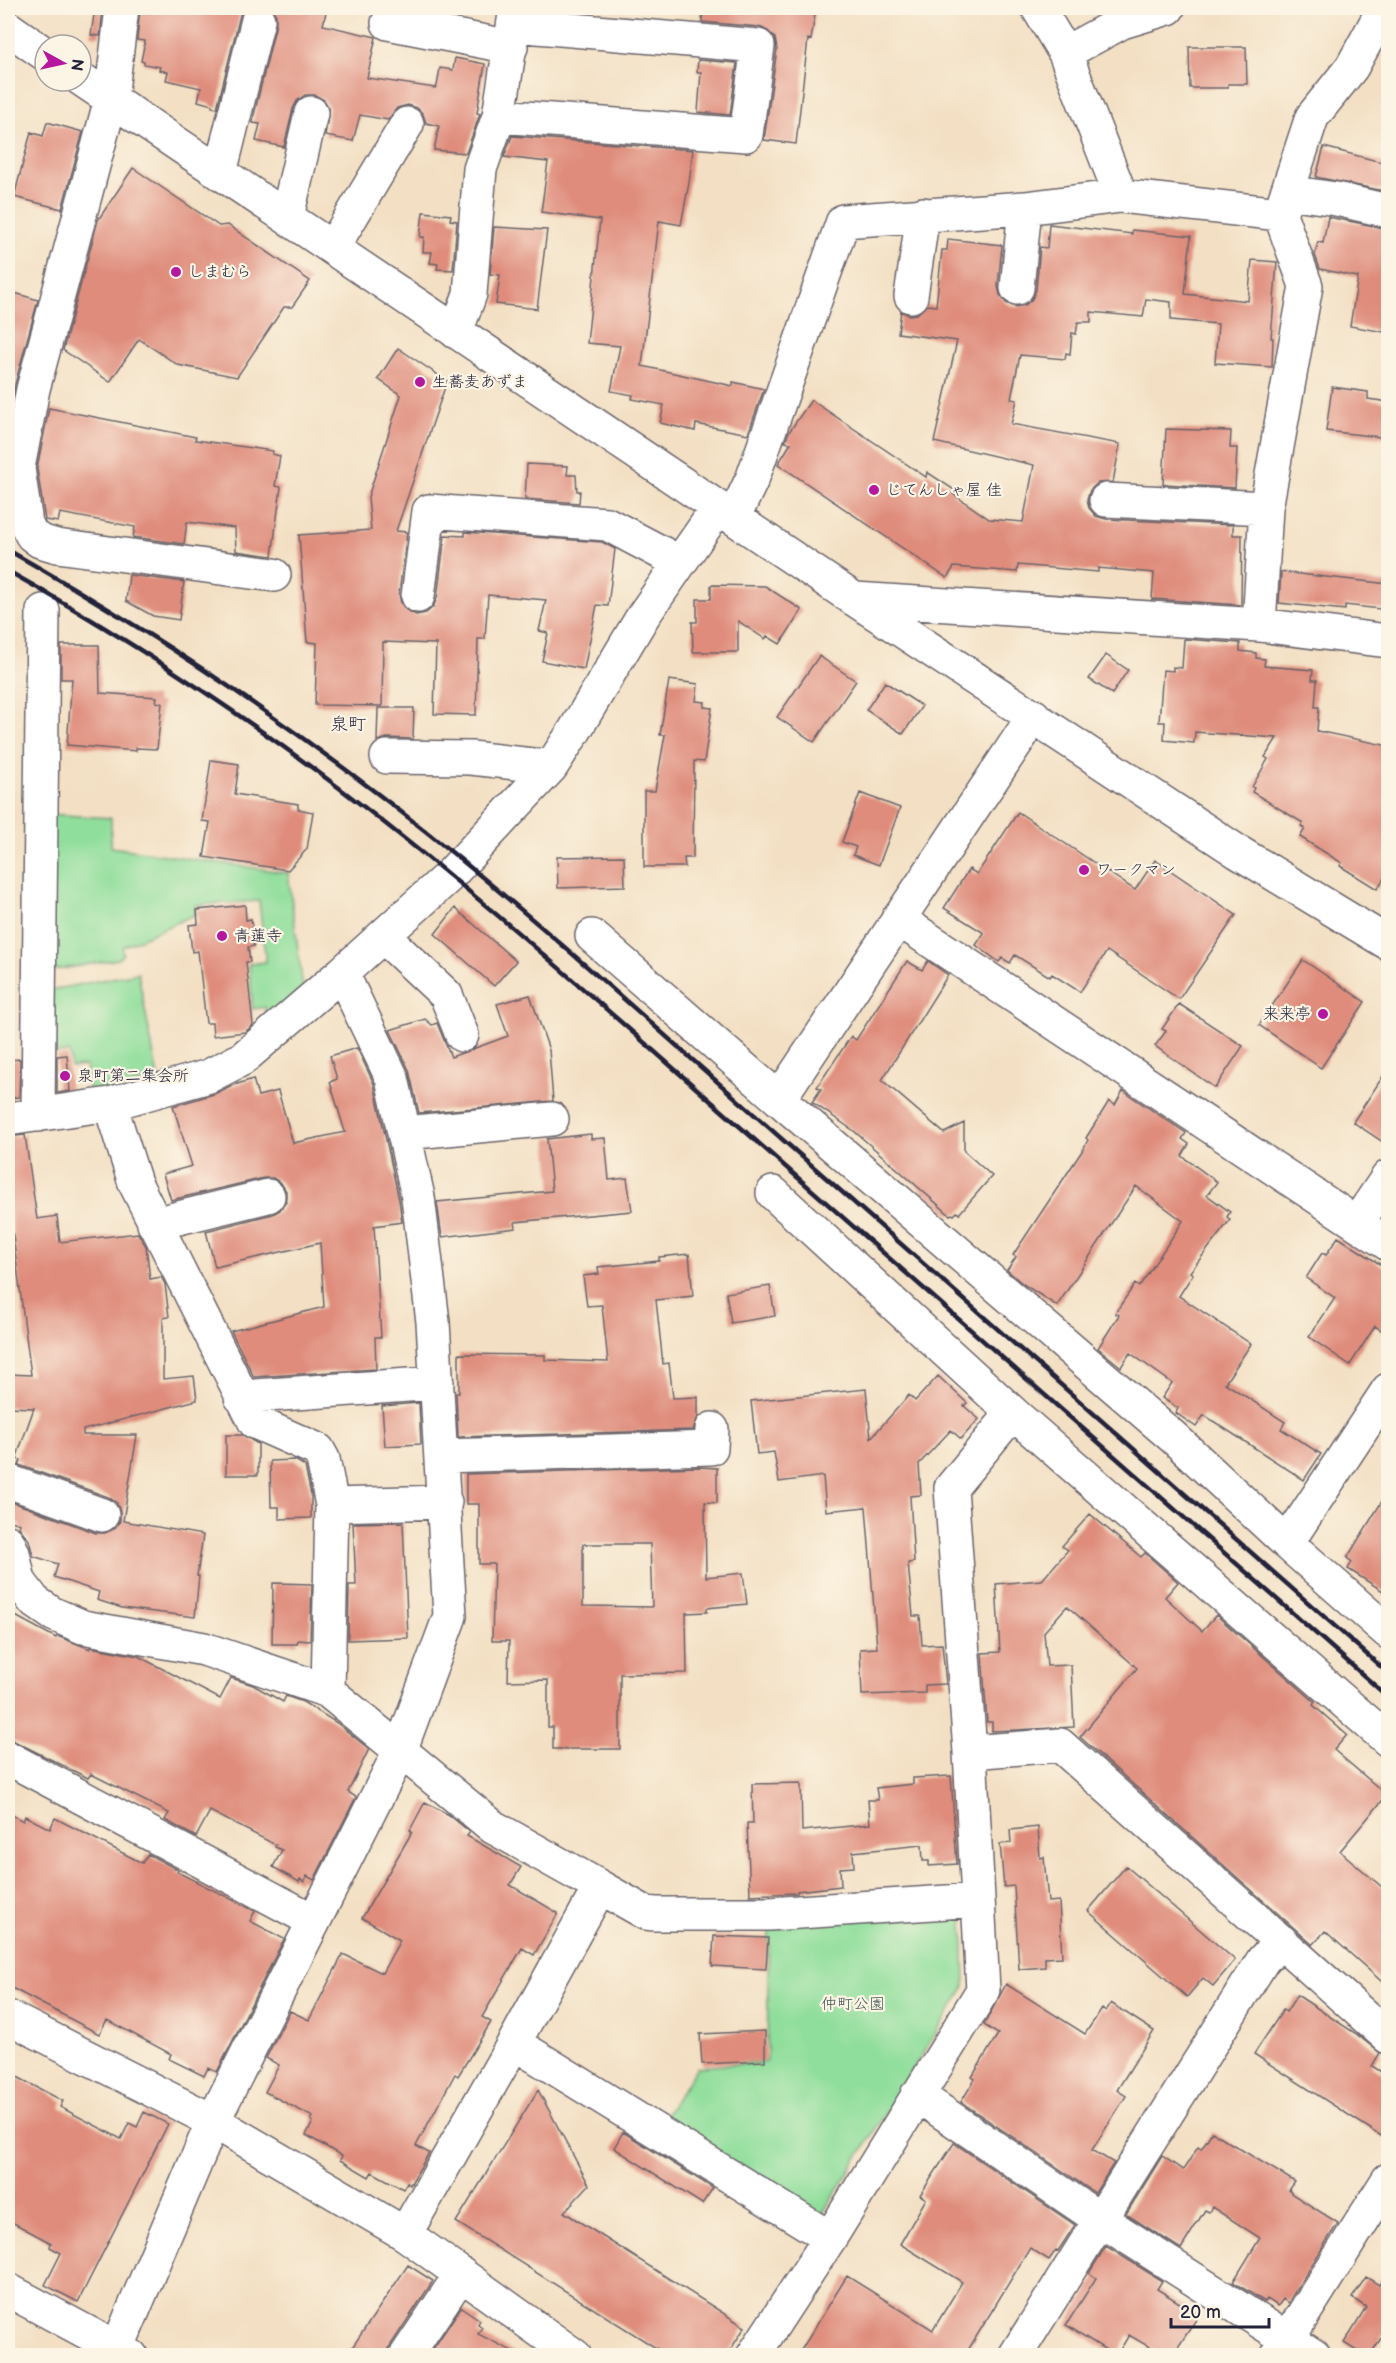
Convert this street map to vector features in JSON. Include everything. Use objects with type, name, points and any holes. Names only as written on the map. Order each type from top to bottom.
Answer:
[{"type":"street","points":[[122,8],[111,99],[20,386],[18,468],[26,524],[40,541],[57,546],[274,575]]},
{"type":"street","points":[[1038,8],[1065,53],[1121,196]]},
{"type":"street","points":[[1065,53],[1122,22],[1168,8]]},
{"type":"street","points":[[1259,624],[1266,508],[1306,286],[1284,203],[1312,117],[1352,67],[1384,8]]},
{"type":"street","points":[[220,173],[258,20]]},
{"type":"street","points":[[388,23],[513,27],[758,46],[746,135],[499,116]]},
{"type":"street","points":[[456,332],[470,294],[480,169],[499,116],[513,27]]},
{"type":"street","points":[[8,28],[33,46]]},
{"type":"street","points":[[93,87],[854,599],[1238,852],[1389,943]]},
{"type":"street","points":[[286,216],[311,113]]},
{"type":"street","points":[[333,247],[407,124]]},
{"type":"street","points":[[43,612],[22,1117],[110,1104],[209,1076],[242,1059],[342,974],[450,876],[550,767],[679,562],[726,513],[753,477],[843,221],[1025,208],[1121,196],[1284,203],[1336,199],[1389,211]]},
{"type":"street","points":[[1017,288],[1025,208]]},
{"type":"street","points":[[911,296],[923,214]]},
{"type":"street","points":[[1106,500],[1266,508]]},
{"type":"street","points":[[418,596],[429,511],[608,524],[679,562]]},
{"type":"street","points":[[854,599],[1259,624],[1389,641]]},
{"type":"street","points":[[779,1099],[1034,716]]},
{"type":"street","points":[[387,757],[471,758],[550,767]]},
{"type":"street","points":[[898,919],[1389,1244]]},
{"type":"street","points":[[383,936],[446,995],[462,1035]]},
{"type":"street","points":[[592,936],[1173,1437],[1287,1544],[1389,1632]]},
{"type":"street","points":[[8,2290],[122,2353],[213,2121],[400,1750],[450,1616],[433,1322],[418,1197],[392,1078],[342,974]]},
{"type":"street","points":[[110,1104],[135,1183],[255,1422],[318,1450],[323,1459],[332,1505],[328,1690]]},
{"type":"street","points":[[404,1133],[552,1119]]},
{"type":"street","points":[[1357,1223],[1389,1177]]},
{"type":"street","points":[[773,1193],[1015,1415],[1389,1740]]},
{"type":"street","points":[[154,1224],[268,1196]]},
{"type":"street","points":[[241,1397],[437,1383]]},
{"type":"street","points":[[1287,1544],[1389,1390]]},
{"type":"street","points":[[753,2355],[830,2238],[983,1990],[970,1752],[951,1488],[1002,1427],[1015,1415]]},
{"type":"street","points":[[442,1456],[711,1448],[712,1430]]},
{"type":"street","points":[[8,1481],[102,1515]]},
{"type":"street","points":[[332,1505],[444,1502]]},
{"type":"street","points":[[8,1542],[13,1553],[19,1581],[34,1601],[53,1614],[83,1628],[204,1649],[328,1690],[493,1827],[646,1912],[655,1914],[769,1914],[977,1900]]},
{"type":"street","points":[[970,1752],[1060,1745],[1389,2037]]},
{"type":"street","points":[[8,1758],[315,1921]]},
{"type":"street","points":[[405,2234],[600,1887]]},
{"type":"street","points":[[1015,2355],[1263,1960],[1281,1941]]},
{"type":"street","points":[[11,2026],[213,2121],[405,2234],[575,2355]]},
{"type":"street","points":[[514,2043],[830,2238]]},
{"type":"street","points":[[917,2095],[1293,2350],[1389,2180]]},
{"type":"street","points":[[406,2355],[461,2274]]},
{"type":"green space","points":[[48,814],[111,818],[111,847],[288,873],[303,988],[266,1020],[265,1007],[253,1009],[249,964],[266,962],[259,901],[196,905],[194,915],[122,947],[123,954],[118,959],[50,971]]},
{"type":"green space","points":[[138,973],[158,1078],[89,1095],[86,1066],[71,1067],[69,1052],[44,1055],[52,990]]},
{"type":"green space","name":"仲町公園","points":[[963,1917],[965,1986],[821,2216],[662,2121],[697,2067],[767,2062],[769,1921]]},
{"type":"building","points":[[95,8],[103,8],[100,36],[91,33]]},
{"type":"building","points":[[140,8],[244,8],[240,15],[217,108],[198,101],[201,88],[166,80],[168,72],[141,61],[145,41],[137,40]]},
{"type":"building","points":[[272,8],[327,8],[323,25],[376,37],[367,78],[435,88],[440,68],[453,70],[455,58],[485,64],[477,113],[480,114],[466,153],[434,150],[439,126],[426,123],[423,114],[417,108],[408,105],[397,108],[388,120],[360,115],[353,141],[325,136],[329,108],[324,100],[315,95],[305,95],[297,101],[284,147],[256,141],[260,124],[253,123],[254,115],[276,24],[276,15]]},
{"type":"building","points":[[703,8],[816,8],[811,40],[808,39],[796,144],[764,140],[777,49],[775,38],[760,27],[702,22]]},
{"type":"building","points":[[1189,47],[1246,47],[1247,84],[1228,84],[1228,88],[1190,88]]},
{"type":"building","points":[[698,60],[737,63],[730,115],[698,112],[701,72],[697,72]]},
{"type":"building","points":[[47,122],[83,132],[62,209],[14,197],[31,132],[43,136]]},
{"type":"building","points":[[512,136],[693,150],[681,225],[659,221],[642,366],[733,386],[733,382],[764,389],[748,434],[696,424],[695,431],[660,423],[664,405],[632,399],[633,395],[611,391],[620,346],[587,343],[600,220],[541,212],[548,162],[504,157]]},
{"type":"building","points":[[1324,147],[1389,164],[1389,192],[1316,177]]},
{"type":"building","points":[[133,168],[219,226],[228,225],[310,281],[292,307],[284,307],[237,377],[178,365],[139,339],[110,382],[63,350],[98,220]]},
{"type":"building","points":[[423,212],[451,215],[450,220],[457,221],[453,270],[437,269],[438,264],[430,263],[432,252],[423,252],[424,237],[420,237]]},
{"type":"building","points":[[1328,217],[1389,229],[1389,306],[1384,332],[1350,326],[1358,277],[1320,269],[1315,255],[1318,242],[1323,243]]},
{"type":"building","points":[[1049,224],[1132,234],[1132,230],[1191,236],[1185,294],[1248,301],[1252,260],[1277,262],[1271,338],[1273,338],[1272,367],[1215,363],[1218,324],[1171,320],[1171,302],[1146,299],[1143,317],[1091,312],[1091,322],[1078,322],[1076,334],[1072,333],[1070,354],[1066,353],[1065,359],[1020,355],[1011,399],[1017,400],[1011,424],[1120,444],[1113,482],[1098,483],[1090,490],[1087,500],[1089,508],[1096,516],[1106,519],[1233,525],[1233,535],[1242,535],[1241,605],[1152,599],[1154,573],[1098,568],[1098,572],[1018,565],[1017,572],[954,567],[947,578],[778,464],[791,443],[785,442],[789,432],[811,400],[926,477],[927,472],[956,491],[953,494],[989,519],[1023,522],[1034,465],[934,442],[957,341],[898,333],[901,311],[909,315],[917,314],[927,305],[936,306],[942,250],[947,250],[948,239],[1002,245],[998,286],[1000,295],[1006,303],[1015,307],[1025,305],[1032,299],[1036,290],[1040,247],[1047,248]]},
{"type":"building","points":[[494,227],[547,230],[537,309],[496,304],[500,275],[490,274]]},
{"type":"building","points":[[8,291],[38,300],[15,384],[8,423]]},
{"type":"building","points":[[398,348],[447,381],[396,531],[407,532],[399,594],[406,610],[416,615],[426,613],[433,607],[437,598],[445,535],[465,536],[465,532],[602,542],[615,549],[608,606],[597,605],[584,669],[542,661],[548,633],[539,631],[546,600],[488,595],[485,639],[478,639],[476,715],[434,714],[436,644],[383,642],[382,706],[315,705],[317,643],[307,642],[299,535],[371,530],[368,497],[401,395],[378,379]]},
{"type":"building","points":[[1332,387],[1368,392],[1368,399],[1389,402],[1389,438],[1326,431]]},
{"type":"building","points":[[49,408],[196,437],[195,440],[273,451],[272,454],[280,456],[275,486],[281,487],[272,556],[236,551],[235,528],[187,522],[184,544],[133,537],[135,527],[60,513],[58,522],[45,520],[37,468]]},
{"type":"building","points":[[1166,429],[1231,431],[1230,448],[1237,448],[1235,488],[1163,484]]},
{"type":"building","points":[[527,464],[568,466],[567,475],[576,475],[577,491],[580,491],[579,503],[525,499]]},
{"type":"building","points":[[1281,572],[1389,584],[1389,610],[1345,605],[1345,610],[1279,603]]},
{"type":"building","points":[[129,575],[184,582],[179,620],[153,616],[126,601]]},
{"type":"building","points":[[711,585],[765,586],[802,610],[780,644],[767,636],[765,639],[738,621],[738,652],[693,652],[692,622],[697,622],[697,599],[711,599]]},
{"type":"building","points":[[1184,639],[1240,643],[1240,651],[1256,653],[1256,658],[1265,659],[1264,666],[1313,670],[1312,680],[1317,680],[1315,707],[1319,707],[1317,731],[1389,746],[1389,871],[1377,889],[1340,866],[1342,863],[1300,837],[1305,829],[1301,826],[1303,823],[1252,792],[1254,788],[1252,787],[1268,759],[1265,757],[1277,738],[1195,732],[1194,743],[1164,740],[1165,722],[1159,722],[1163,670],[1173,671],[1173,667],[1182,668]]},
{"type":"building","points":[[61,645],[99,645],[100,693],[157,697],[156,702],[162,703],[157,749],[136,748],[136,751],[67,745],[72,679],[61,679]]},
{"type":"building","points":[[1106,655],[1128,670],[1112,694],[1089,679]]},
{"type":"building","points":[[819,656],[856,681],[814,742],[777,717]]},
{"type":"building","points":[[669,680],[698,684],[696,701],[705,702],[704,707],[712,708],[704,762],[694,761],[693,858],[684,858],[685,867],[644,867],[644,791],[655,791],[665,735],[660,735]]},
{"type":"building","points":[[885,682],[922,706],[903,734],[866,710]]},
{"type":"building","points":[[378,708],[414,708],[413,739],[387,738],[377,741]]},
{"type":"building","points":[[211,760],[239,764],[235,794],[298,804],[298,809],[313,812],[307,849],[288,870],[204,857],[210,822],[202,821]]},
{"type":"building","points":[[860,793],[900,808],[879,865],[853,855],[856,847],[842,842]]},
{"type":"building","points":[[1018,812],[1135,890],[1155,860],[1236,915],[1179,999],[1107,951],[1080,992],[1052,974],[1050,977],[1015,955],[1010,963],[1002,958],[999,962],[976,945],[984,933],[944,908],[969,869],[977,874]]},
{"type":"building","points":[[624,856],[625,886],[558,888],[557,857]]},
{"type":"building","points":[[245,905],[246,920],[251,919],[254,946],[248,947],[250,962],[246,962],[253,1025],[245,1032],[213,1036],[212,1023],[206,1023],[198,951],[192,952],[189,925],[198,924],[197,910]]},
{"type":"building","points":[[455,908],[516,961],[494,986],[435,934]]},
{"type":"building","points":[[1303,960],[1365,1002],[1321,1068],[1259,1025]]},
{"type":"building","points":[[907,961],[922,970],[928,961],[948,975],[882,1080],[944,1133],[964,1123],[964,1151],[992,1176],[959,1214],[957,1212],[954,1215],[950,1215],[854,1131],[812,1102],[821,1089],[817,1087],[851,1036],[856,1040]]},
{"type":"building","points":[[530,995],[549,1050],[553,1101],[419,1113],[409,1070],[390,1030],[425,1019],[432,1025],[437,1023],[451,1057],[508,1036],[497,1004]]},
{"type":"building","points":[[1179,1004],[1243,1046],[1215,1088],[1155,1046],[1166,1031],[1162,1029]]},
{"type":"building","points":[[357,1048],[374,1084],[402,1222],[374,1226],[381,1337],[375,1337],[376,1369],[254,1377],[231,1331],[324,1307],[320,1243],[215,1267],[206,1231],[273,1214],[280,1210],[286,1202],[286,1191],[281,1183],[273,1178],[264,1178],[171,1200],[163,1174],[192,1166],[173,1106],[253,1079],[258,1096],[278,1091],[293,1143],[345,1132],[330,1082],[337,1079],[330,1056]]},
{"type":"building","points":[[67,1055],[70,1091],[57,1093],[57,1056]]},
{"type":"building","points":[[20,1059],[19,1097],[8,1098],[8,1060]]},
{"type":"building","points":[[1389,1067],[1389,1146],[1353,1122]]},
{"type":"building","points":[[1123,1091],[1186,1133],[1182,1139],[1189,1144],[1182,1156],[1217,1182],[1207,1195],[1230,1212],[1227,1217],[1230,1220],[1190,1272],[1193,1274],[1179,1296],[1251,1344],[1225,1383],[1285,1422],[1281,1429],[1321,1454],[1304,1480],[1204,1415],[1196,1427],[1176,1413],[1178,1408],[1162,1398],[1172,1383],[1130,1353],[1121,1367],[1098,1348],[1119,1315],[1115,1313],[1135,1284],[1139,1287],[1183,1221],[1136,1186],[1057,1306],[1023,1284],[1007,1270],[1016,1257],[1013,1255],[1082,1151],[1088,1140],[1086,1138],[1109,1101],[1115,1105]]},
{"type":"building","points":[[591,1134],[591,1139],[605,1138],[609,1180],[627,1178],[632,1211],[515,1222],[516,1228],[442,1237],[437,1202],[552,1191],[547,1139]]},
{"type":"building","points":[[25,1135],[37,1219],[57,1216],[60,1242],[138,1233],[146,1246],[150,1279],[161,1277],[165,1284],[169,1317],[163,1318],[163,1379],[194,1376],[197,1400],[83,1430],[83,1435],[137,1435],[123,1521],[203,1535],[197,1576],[199,1576],[195,1617],[122,1608],[97,1600],[99,1592],[54,1577],[58,1564],[33,1556],[29,1540],[19,1527],[20,1524],[8,1520],[12,1502],[96,1533],[105,1533],[114,1529],[120,1521],[117,1503],[108,1497],[19,1465],[21,1460],[16,1459],[34,1408],[8,1407],[9,1374],[31,1375],[8,1197],[8,1137]]},
{"type":"building","points":[[1338,1237],[1389,1270],[1389,1335],[1375,1326],[1350,1365],[1309,1337],[1335,1298],[1306,1278],[1322,1253],[1326,1255]]},
{"type":"building","points":[[689,1254],[693,1296],[656,1300],[663,1364],[669,1363],[673,1398],[698,1397],[698,1417],[693,1430],[458,1437],[456,1393],[459,1393],[459,1354],[545,1355],[545,1360],[608,1362],[602,1305],[587,1306],[583,1276],[599,1274],[598,1267],[659,1261],[659,1257]]},
{"type":"building","points":[[770,1286],[775,1316],[731,1323],[726,1293]]},
{"type":"building","points":[[938,1376],[967,1403],[964,1406],[979,1419],[961,1439],[951,1430],[919,1464],[921,1495],[910,1496],[914,1562],[908,1563],[913,1616],[920,1616],[922,1645],[942,1644],[946,1684],[925,1685],[925,1693],[862,1695],[860,1649],[877,1648],[866,1507],[826,1511],[823,1476],[779,1482],[774,1452],[757,1454],[751,1401],[866,1389],[871,1438],[909,1395],[915,1401]]},
{"type":"building","points":[[419,1403],[421,1444],[385,1446],[382,1406]]},
{"type":"building","points":[[226,1435],[243,1435],[258,1444],[258,1475],[226,1475]]},
{"type":"building","points":[[295,1460],[305,1466],[311,1495],[311,1518],[279,1519],[279,1507],[271,1507],[270,1461]]},
{"type":"building","points":[[717,1468],[717,1503],[705,1502],[706,1577],[743,1573],[747,1604],[707,1608],[707,1612],[686,1613],[687,1673],[620,1674],[620,1749],[553,1749],[553,1727],[548,1727],[548,1680],[508,1681],[509,1641],[492,1641],[494,1564],[479,1564],[479,1504],[466,1504],[466,1474]],"holes":[[[583,1544],[650,1544],[652,1607],[583,1606]]]},
{"type":"building","points":[[1389,1490],[1389,1595],[1348,1569],[1352,1562],[1347,1558]]},
{"type":"building","points":[[1090,1514],[1141,1557],[1145,1553],[1178,1582],[1165,1597],[1202,1631],[1216,1615],[1315,1702],[1313,1705],[1347,1735],[1334,1750],[1387,1795],[1340,1851],[1389,1893],[1389,1988],[1325,1931],[1313,1945],[1080,1737],[1137,1668],[1067,1606],[1044,1632],[1047,1666],[1071,1665],[1074,1727],[992,1731],[992,1722],[987,1722],[982,1653],[1000,1652],[996,1584],[1042,1580],[1068,1550],[1062,1546]]},
{"type":"building","points":[[403,1522],[408,1638],[348,1640],[349,1585],[356,1585],[353,1523]]},
{"type":"building","points":[[273,1583],[312,1584],[310,1641],[298,1640],[297,1644],[272,1644]]},
{"type":"building","points":[[8,1612],[56,1638],[57,1636],[90,1649],[90,1647],[138,1656],[220,1699],[231,1678],[253,1685],[283,1702],[286,1696],[303,1702],[337,1723],[369,1749],[348,1792],[356,1797],[314,1880],[307,1876],[304,1882],[300,1879],[299,1882],[273,1867],[282,1850],[210,1811],[196,1837],[165,1820],[169,1813],[91,1774],[88,1778],[8,1738]]},
{"type":"building","points":[[951,1776],[957,1864],[929,1866],[929,1861],[923,1861],[922,1845],[853,1852],[854,1867],[840,1868],[841,1886],[797,1891],[797,1893],[750,1895],[747,1823],[753,1823],[752,1784],[801,1783],[802,1831],[870,1824],[868,1800],[878,1800],[876,1788],[913,1784],[913,1778]]},
{"type":"building","points":[[425,1802],[449,1815],[470,1832],[467,1836],[521,1867],[510,1885],[558,1913],[534,1955],[522,1948],[482,2017],[491,2022],[458,2076],[455,2074],[416,2146],[429,2153],[410,2185],[407,2182],[403,2189],[372,2172],[369,2177],[340,2160],[342,2156],[306,2135],[313,2122],[311,2120],[313,2117],[265,2092],[279,2065],[266,2058],[290,2011],[309,2020],[343,1954],[382,1973],[400,1940],[362,1918],[412,1832],[410,1830]]},
{"type":"building","points":[[8,1813],[23,1821],[25,1816],[50,1829],[55,1818],[142,1863],[148,1854],[178,1870],[177,1872],[255,1911],[250,1921],[284,1939],[217,2072],[208,2068],[204,2076],[169,2059],[171,2054],[107,2020],[99,2034],[8,1986]]},
{"type":"building","points":[[1038,1827],[1040,1858],[1044,1857],[1048,1902],[1059,1901],[1062,1957],[1045,1958],[1045,1967],[1019,1969],[1014,1886],[1004,1887],[1000,1844],[1011,1843],[1010,1830]]},
{"type":"building","points":[[1126,1866],[1235,1960],[1213,1986],[1203,1978],[1187,1997],[1088,1911]]},
{"type":"building","points":[[714,1936],[768,1938],[766,1969],[712,1966]]},
{"type":"building","points":[[1006,1984],[1085,2034],[1102,2008],[1106,2011],[1111,2003],[1154,2031],[1117,2090],[1126,2096],[1092,2150],[1114,2163],[1095,2193],[961,2102],[975,2079],[972,2077],[998,2034],[984,2025]]},
{"type":"building","points":[[1297,1995],[1355,2033],[1380,2053],[1372,2066],[1389,2077],[1389,2141],[1254,2054],[1283,2010],[1286,2012]]},
{"type":"building","points":[[765,2031],[765,2061],[702,2064],[700,2034]]},
{"type":"building","points":[[8,2072],[63,2101],[60,2107],[121,2139],[129,2123],[137,2127],[144,2112],[168,2124],[78,2302],[45,2285],[61,2253],[50,2247],[51,2243],[8,2220]]},
{"type":"building","points":[[538,2090],[589,2185],[564,2212],[745,2327],[727,2355],[667,2355],[456,2222]]},
{"type":"building","points":[[623,2132],[713,2188],[702,2204],[614,2148]]},
{"type":"building","points":[[1212,2132],[1295,2182],[1289,2190],[1292,2194],[1338,2223],[1288,2303],[1283,2299],[1278,2306],[1267,2299],[1265,2302],[1233,2282],[1260,2238],[1212,2207],[1209,2212],[1205,2210],[1181,2249],[1126,2214],[1162,2156],[1183,2170],[1198,2147],[1201,2149]]},
{"type":"building","points":[[954,2143],[1075,2225],[1058,2251],[1056,2250],[1049,2260],[1030,2248],[967,2352],[973,2355],[798,2355],[847,2276],[933,2330],[962,2282],[900,2244],[926,2199],[920,2195]]},
{"type":"building","points":[[1106,2246],[1162,2281],[1157,2289],[1199,2315],[1173,2355],[1163,2355],[1129,2335],[1117,2355],[1114,2355],[1066,2325],[1096,2278],[1089,2273]]},
{"type":"building","points":[[408,2265],[433,2281],[390,2346],[387,2355],[347,2355]]},
{"type":"building","points":[[1389,2271],[1389,2326],[1370,2355],[1363,2355],[1344,2343],[1366,2307],[1352,2298],[1366,2277],[1379,2285]]},
{"type":"building","points":[[461,2307],[480,2320],[478,2324],[482,2327],[478,2334],[520,2355],[429,2355]]},
{"type":"railway","points":[[8,550],[149,634],[241,695],[374,791],[479,874],[632,1006],[1388,1673]]},
{"type":"railway","points":[[8,571],[135,647],[258,729],[338,787],[498,915],[1388,1697]]},
{"type":"place","name":"しまむら","points":[[176,272]]},
{"type":"place","name":"生蕎麦あずま","points":[[420,382]]},
{"type":"place","name":"じてんしゃ屋 佳","points":[[874,490]]},
{"type":"place","name":"ワークマン","points":[[1084,870]]},
{"type":"place","name":"青蓮寺","points":[[222,936]]},
{"type":"place","name":"来来亭","points":[[1323,1014]]},
{"type":"place","name":"泉町第二集会所","points":[[65,1076]]},
{"type":"district","name":"泉町","points":[[348,724]]}]
